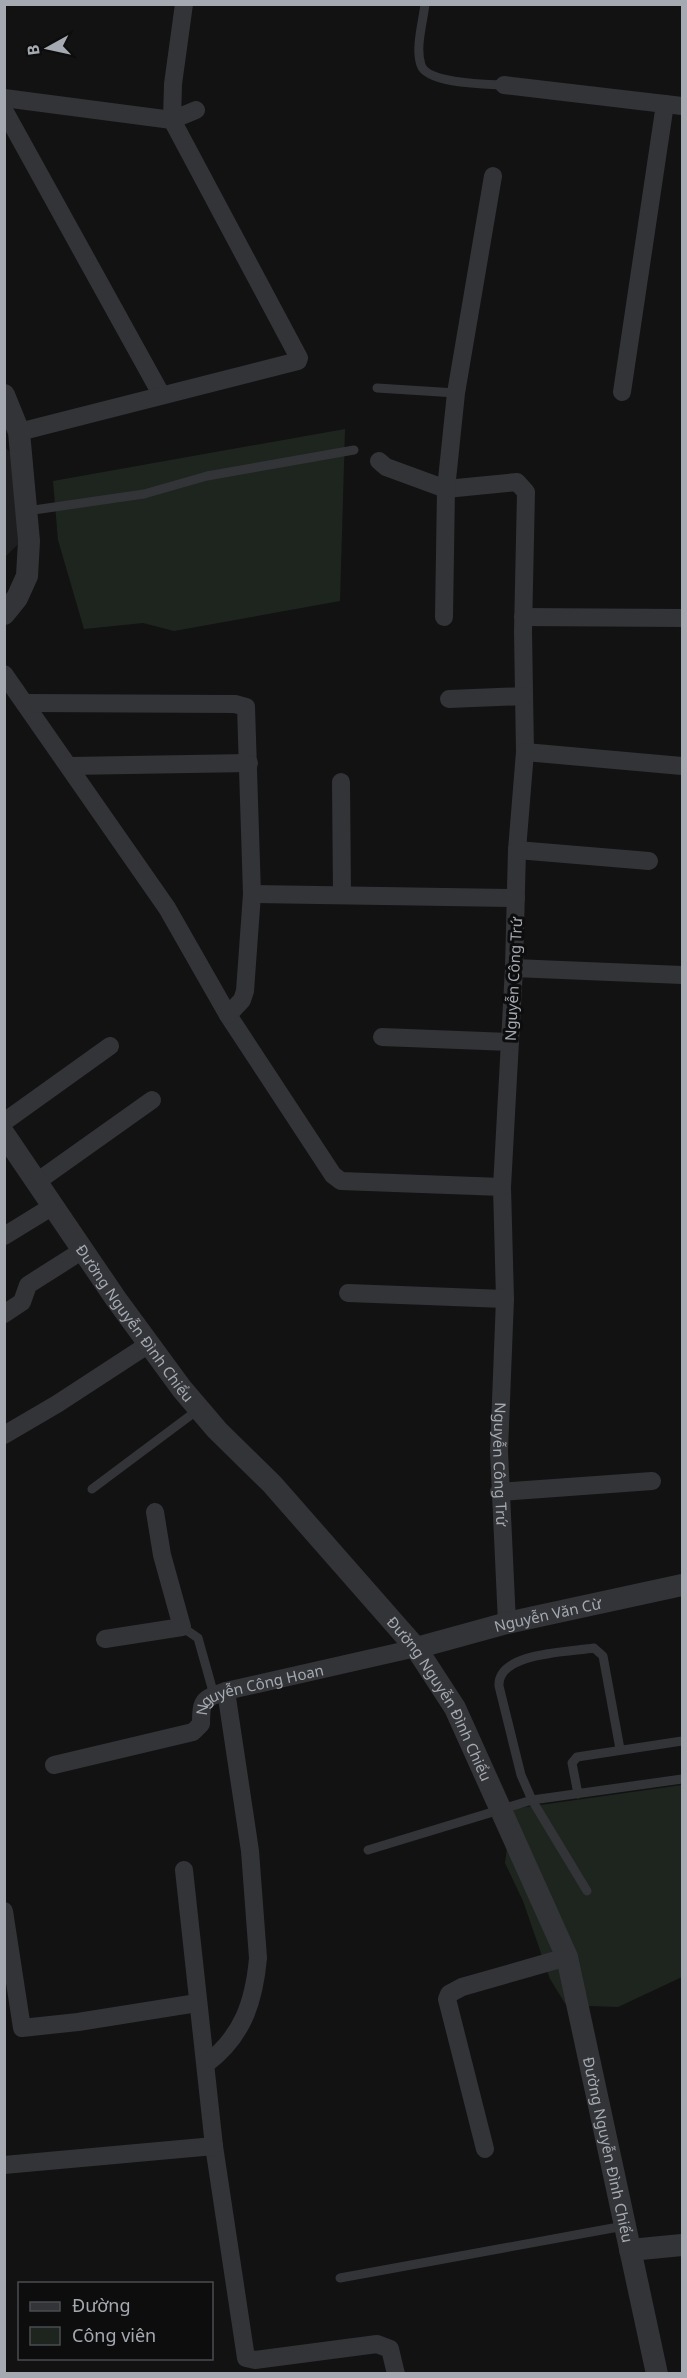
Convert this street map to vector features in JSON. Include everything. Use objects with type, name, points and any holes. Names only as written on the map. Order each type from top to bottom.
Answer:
[{"type":"street","points":[[19,432],[161,394],[296,363],[299,358],[172,120],[173,84],[184,4]]},
{"type":"street","points":[[504,85],[674,105],[622,392]]},
{"type":"street","points":[[4,98],[172,120],[196,110]]},
{"type":"street","points":[[4,110],[161,394]]},
{"type":"street","points":[[444,617],[446,489],[456,393],[493,176]]},
{"type":"street","points":[[4,395],[19,432],[29,541],[27,576],[17,597],[4,614]]},
{"type":"street","name":"Nguyễn Công Trứ","points":[[379,461],[386,467],[446,489],[518,482],[526,492],[525,752],[517,850],[514,968],[502,1186],[505,1299],[499,1492],[507,1623]]},
{"type":"street","points":[[524,617],[682,618]]},
{"type":"street","points":[[4,674],[167,908],[228,1015],[322,1160],[341,1181],[502,1186]]},
{"type":"street","points":[[448,699],[524,696]]},
{"type":"street","points":[[26,703],[241,704],[247,713],[252,894],[245,991],[242,1000],[228,1015]]},
{"type":"street","points":[[525,752],[682,766]]},
{"type":"street","points":[[69,766],[249,763]]},
{"type":"street","points":[[341,782],[342,895]]},
{"type":"street","points":[[517,850],[649,861]]},
{"type":"street","points":[[252,894],[516,898]]},
{"type":"street","points":[[514,968],[682,975]]},
{"type":"street","points":[[382,1037],[510,1042]]},
{"type":"street","points":[[4,1122],[110,1046]]},
{"type":"street","points":[[38,1180],[152,1100]]},
{"type":"street","name":"Đường Nguyễn Đình Chiểu","points":[[4,1134],[38,1180],[53,1206],[149,1344],[199,1409],[272,1484],[416,1648],[455,1708],[567,1957],[657,2373]]},
{"type":"street","points":[[4,1236],[53,1206]]},
{"type":"street","points":[[4,1314],[22,1302],[28,1285],[84,1250]]},
{"type":"street","points":[[348,1293],[505,1299]]},
{"type":"street","points":[[4,1435],[57,1404],[149,1344]]},
{"type":"street","points":[[499,1492],[652,1481]]},
{"type":"street","points":[[105,1639],[182,1627],[162,1555],[154,1512]]},
{"type":"street","name":"Nguyễn Văn Cừ","points":[[416,1648],[507,1623],[682,1585]]},
{"type":"street","name":"Nguyễn Công Hoan","points":[[54,1765],[193,1732],[201,1724],[201,1706],[206,1698],[220,1693],[416,1648]]},
{"type":"street","points":[[206,2064],[225,2050],[242,2024],[256,1976],[258,1958],[250,1851],[220,1693]]},
{"type":"street","points":[[184,1870],[214,2146],[246,2358],[255,2360],[377,2344],[390,2349],[396,2373]]},
{"type":"street","points":[[4,1911],[13,2030],[197,2003]]},
{"type":"street","points":[[485,2149],[447,1999],[448,1994],[462,1987],[567,1957]]},
{"type":"street","points":[[4,2165],[214,2146]]},
{"type":"street","points":[[630,2250],[682,2245]]},
{"type":"lane","points":[[425,4],[419,54],[421,67],[427,74],[455,81],[504,85]]},
{"type":"lane","points":[[377,388],[456,393]]},
{"type":"lane","points":[[26,511],[144,494],[207,476],[354,450]]},
{"type":"lane","points":[[92,1489],[199,1409]]},
{"type":"lane","points":[[182,1627],[198,1638],[220,1693]]},
{"type":"lane","points":[[587,1891],[532,1800],[518,1767],[498,1679],[510,1665],[523,1659],[594,1648],[603,1656],[620,1749]]},
{"type":"lane","points":[[578,1794],[572,1770],[572,1763],[577,1757],[682,1741]]},
{"type":"lane","points":[[368,1850],[532,1800],[682,1779]]},
{"type":"lane","points":[[340,2278],[624,2226]]},
{"type":"shaded area","points":[[4,446],[16,459],[18,544],[5,557]]},
{"type":"green space","points":[[345,429],[340,601],[174,631],[143,623],[84,629],[58,540],[53,481]]},
{"type":"green space","points":[[682,1785],[682,1977],[618,2007],[566,2005],[550,1979],[523,1901],[505,1863],[512,1809]]}]
